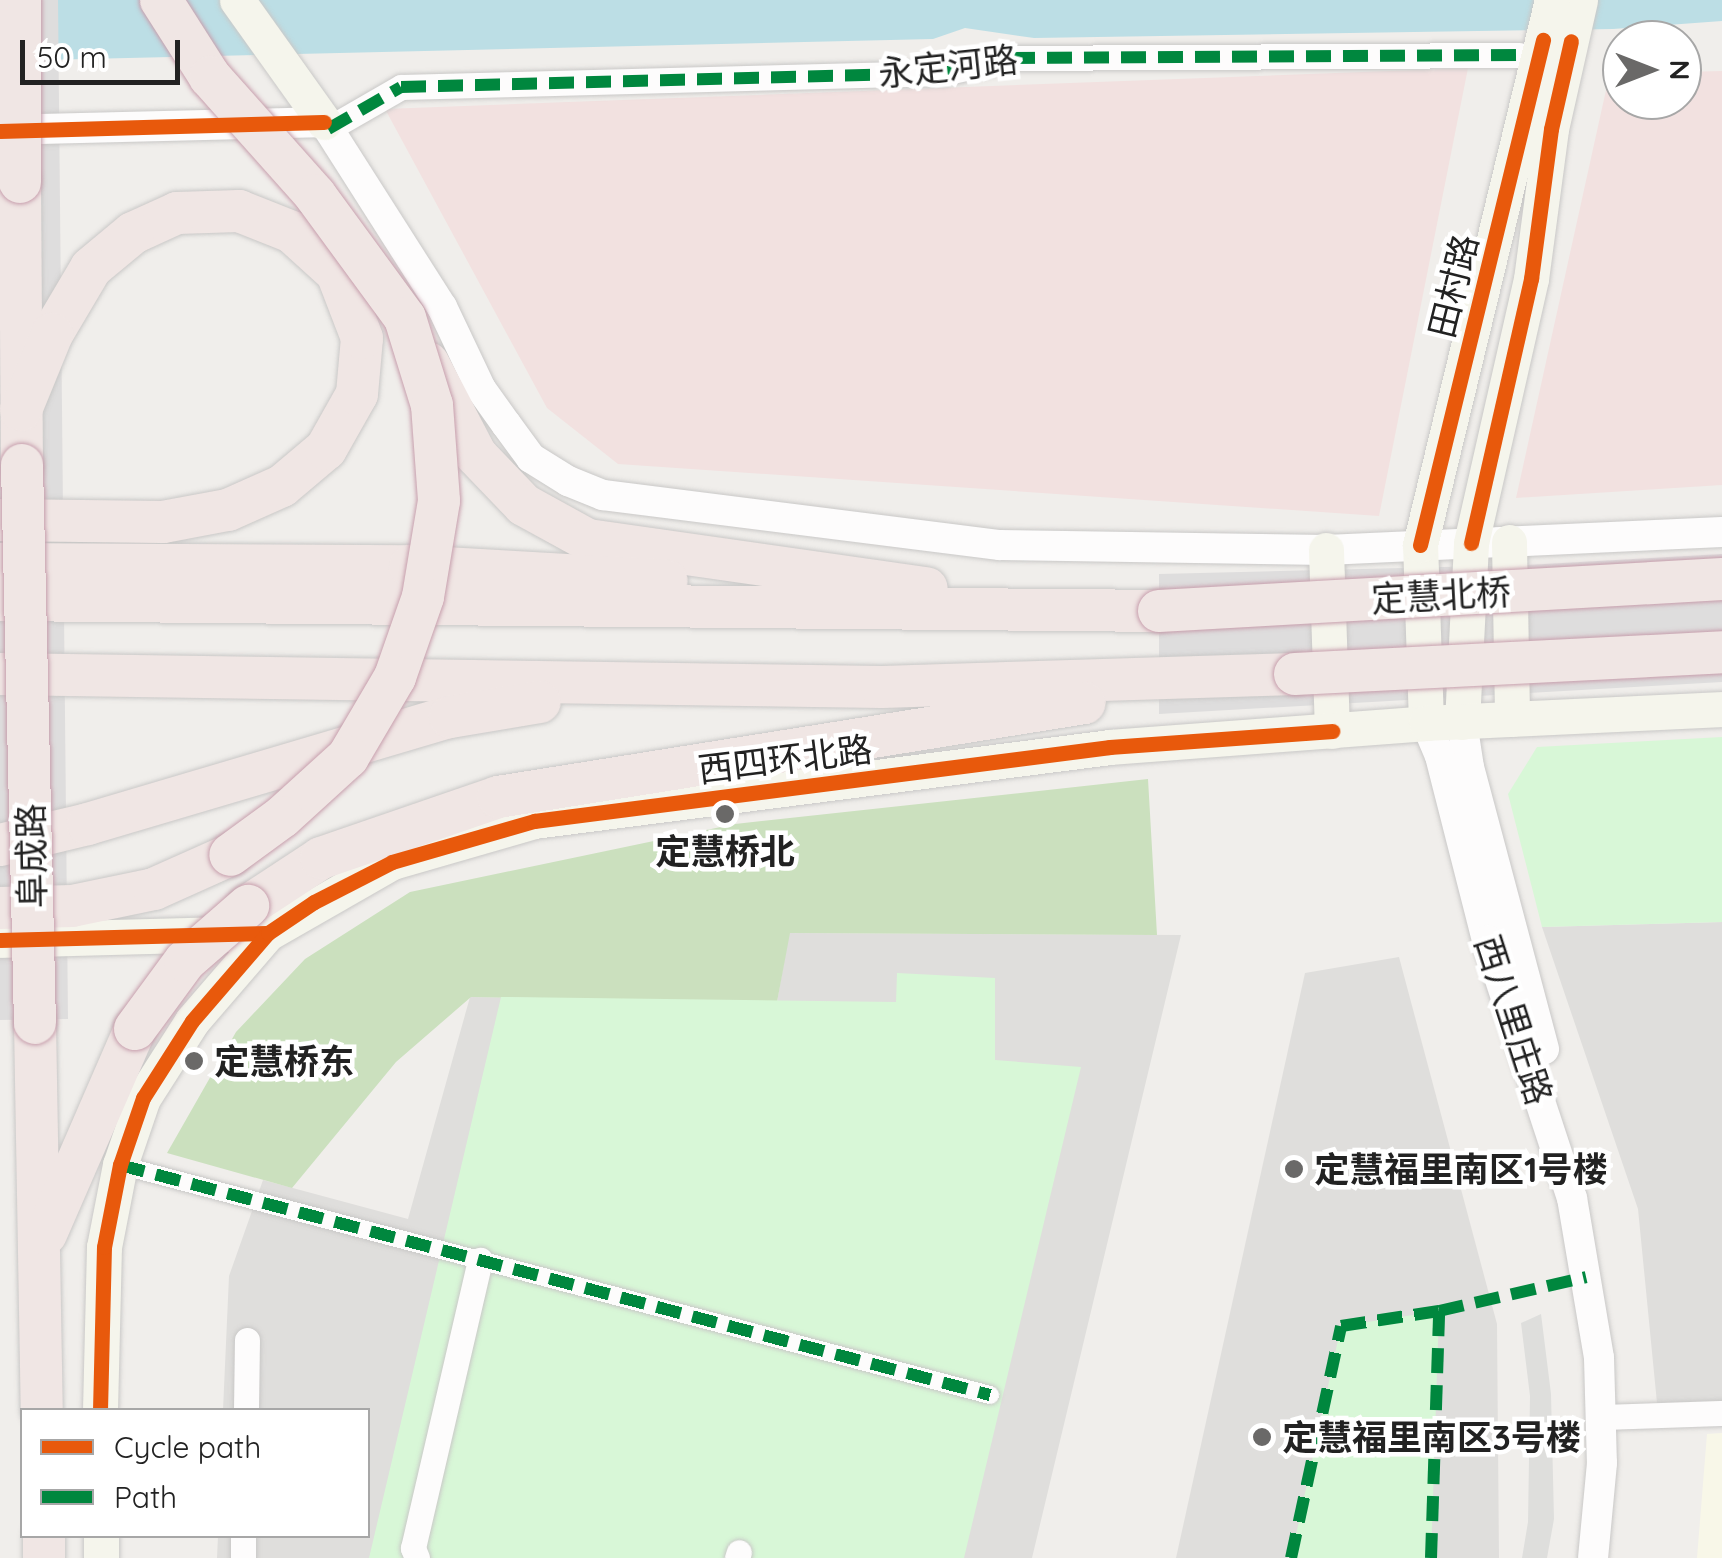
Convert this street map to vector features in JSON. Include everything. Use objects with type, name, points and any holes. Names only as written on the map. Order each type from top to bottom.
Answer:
[{"type":"highway","name":"阜成路","points":[[20,0],[21,410],[42,1408]]},
{"type":"highway","points":[[161,0],[210,77],[315,195],[405,318],[476,455],[524,505],[588,540],[1101,611]]},
{"type":"highway","points":[[0,520],[162,522],[228,510],[282,486],[326,449],[349,408],[356,394],[362,338],[338,272],[292,232],[239,211],[177,213],[134,233],[91,268],[52,334],[21,410]]},
{"type":"highway","points":[[0,908],[72,906],[154,889],[230,855],[282,818],[348,757],[400,661],[422,597],[439,501],[432,404],[405,318]]},
{"type":"highway","points":[[0,564],[429,567],[678,582],[836,610]]},
{"type":"highway","name":"定慧北桥","points":[[1101,611],[1722,579]]},
{"type":"highway","points":[[0,600],[1101,611]]},
{"type":"highway","name":"定慧北桥","points":[[1218,679],[1722,652]]},
{"type":"highway","points":[[0,674],[882,687],[1218,679]]},
{"type":"highway","points":[[40,1248],[135,1029],[185,961],[258,919],[321,858],[498,797],[956,726],[1218,679]]},
{"type":"highway","points":[[0,845],[88,824],[450,718],[638,684]]},
{"type":"main road","points":[[237,0],[318,115]]},
{"type":"main road","name":"田村路","points":[[1426,723],[1420,546],[1545,46],[1552,0]]},
{"type":"main road","name":"田村路","points":[[1462,722],[1471,543],[1531,279],[1551,129],[1545,46],[1580,0]]},
{"type":"main road","points":[[1510,542],[1512,719]]},
{"type":"main road","points":[[1326,550],[1332,730]]},
{"type":"main road","name":"西四环北路","points":[[258,919],[392,862],[534,821],[1110,747],[1426,723],[1722,709]]},
{"type":"main road","points":[[0,940],[258,919]]},
{"type":"main road","points":[[100,1408],[104,1247],[120,1164],[143,1098],[258,919]]},
{"type":"street","name":"永定河路","points":[[318,115],[401,87],[943,73],[1010,58],[1545,46]]},
{"type":"street","points":[[0,130],[318,115],[442,307],[481,389],[532,458],[568,481],[638,502],[855,524],[1000,545],[1326,550],[1722,532]]},
{"type":"street","name":"西八里庄路","points":[[1462,722],[1468,768],[1514,948],[1573,1146],[1614,1345],[1593,1558]]},
{"type":"street","name":"西八里庄路","points":[[1426,723],[1440,756],[1487,940],[1572,1198],[1608,1418],[1608,1558]]},
{"type":"street","points":[[120,1164],[990,1395]]},
{"type":"street","points":[[417,1558],[413,1548],[480,1260]]},
{"type":"street","points":[[246,1408],[247,1340]]},
{"type":"street","points":[[1608,1418],[1722,1413]]},
{"type":"shaded area","points":[[1468,68],[1379,516],[618,464],[547,408],[385,109]]},
{"type":"shaded area","points":[[1722,71],[1722,485],[1516,498],[1602,108],[1602,120],[1702,120],[1702,72]]},
{"type":"shaded area","points":[[1722,922],[1722,1401],[1657,1403],[1638,1209],[1542,927]]},
{"type":"shaded area","points":[[789,933],[1181,935],[1032,1558],[217,1558],[218,1538],[370,1538],[370,1408],[223,1408],[229,1276],[263,1180],[408,1219],[470,997],[777,1002]]},
{"type":"shaded area","points":[[1399,957],[1497,1324],[1499,1558],[1176,1558],[1305,973]]},
{"type":"shaded area","points":[[1541,1314],[1551,1394],[1554,1519],[1547,1558],[1522,1558],[1528,1522],[1530,1396],[1521,1323]]},
{"type":"shaded area","points":[[1722,1433],[1722,1558],[1697,1558],[1707,1434]]},
{"type":"green space","points":[[1722,737],[1722,922],[1542,927],[1508,794],[1537,747]]},
{"type":"green space","points":[[1148,779],[1157,935],[790,933],[777,1002],[471,997],[396,1062],[292,1188],[167,1153],[236,1032],[305,959],[410,892],[735,824]]},
{"type":"green space","points":[[897,973],[995,978],[995,1060],[1081,1067],[964,1558],[369,1558],[501,997],[896,1002]]},
{"type":"green space","points":[[1439,1311],[1431,1558],[1291,1558],[1341,1326]]},
{"type":"water","points":[[0,0],[1722,0],[1722,21],[1602,20],[1602,29],[1034,38],[965,28],[933,39],[0,61]]},
{"type":"pier","points":[[0,0],[58,0],[68,1019],[0,1020]]},
{"type":"pier","points":[[1722,554],[1722,682],[1159,714],[1159,574],[1527,565]]},
{"type":"marked path","points":[[328,129],[401,87],[943,73],[1010,58],[1519,55]]},
{"type":"marked path","points":[[120,1165],[990,1395]]},
{"type":"marked path","points":[[1291,1558],[1341,1326],[1439,1311],[1586,1277]]},
{"type":"marked path","points":[[1431,1558],[1439,1311]]},
{"type":"cycle path","points":[[1420,545],[1543,40]]},
{"type":"cycle path","points":[[1471,543],[1531,279],[1551,129],[1571,41]]},
{"type":"cycle path","points":[[0,131],[324,122]]},
{"type":"cycle path","points":[[100,1408],[104,1247],[120,1165],[143,1098],[192,1021],[268,933],[314,902],[392,862],[534,821],[1110,747],[1332,731]]},
{"type":"cycle path","points":[[0,940],[268,933]]},
{"type":"place","name":"定慧桥北","points":[[725,814]]},
{"type":"place","name":"定慧桥东","points":[[194,1061]]},
{"type":"place","name":"定慧福里南区1号楼","points":[[1294,1169]]},
{"type":"place","name":"定慧福里南区3号楼","points":[[1262,1437]]}]
